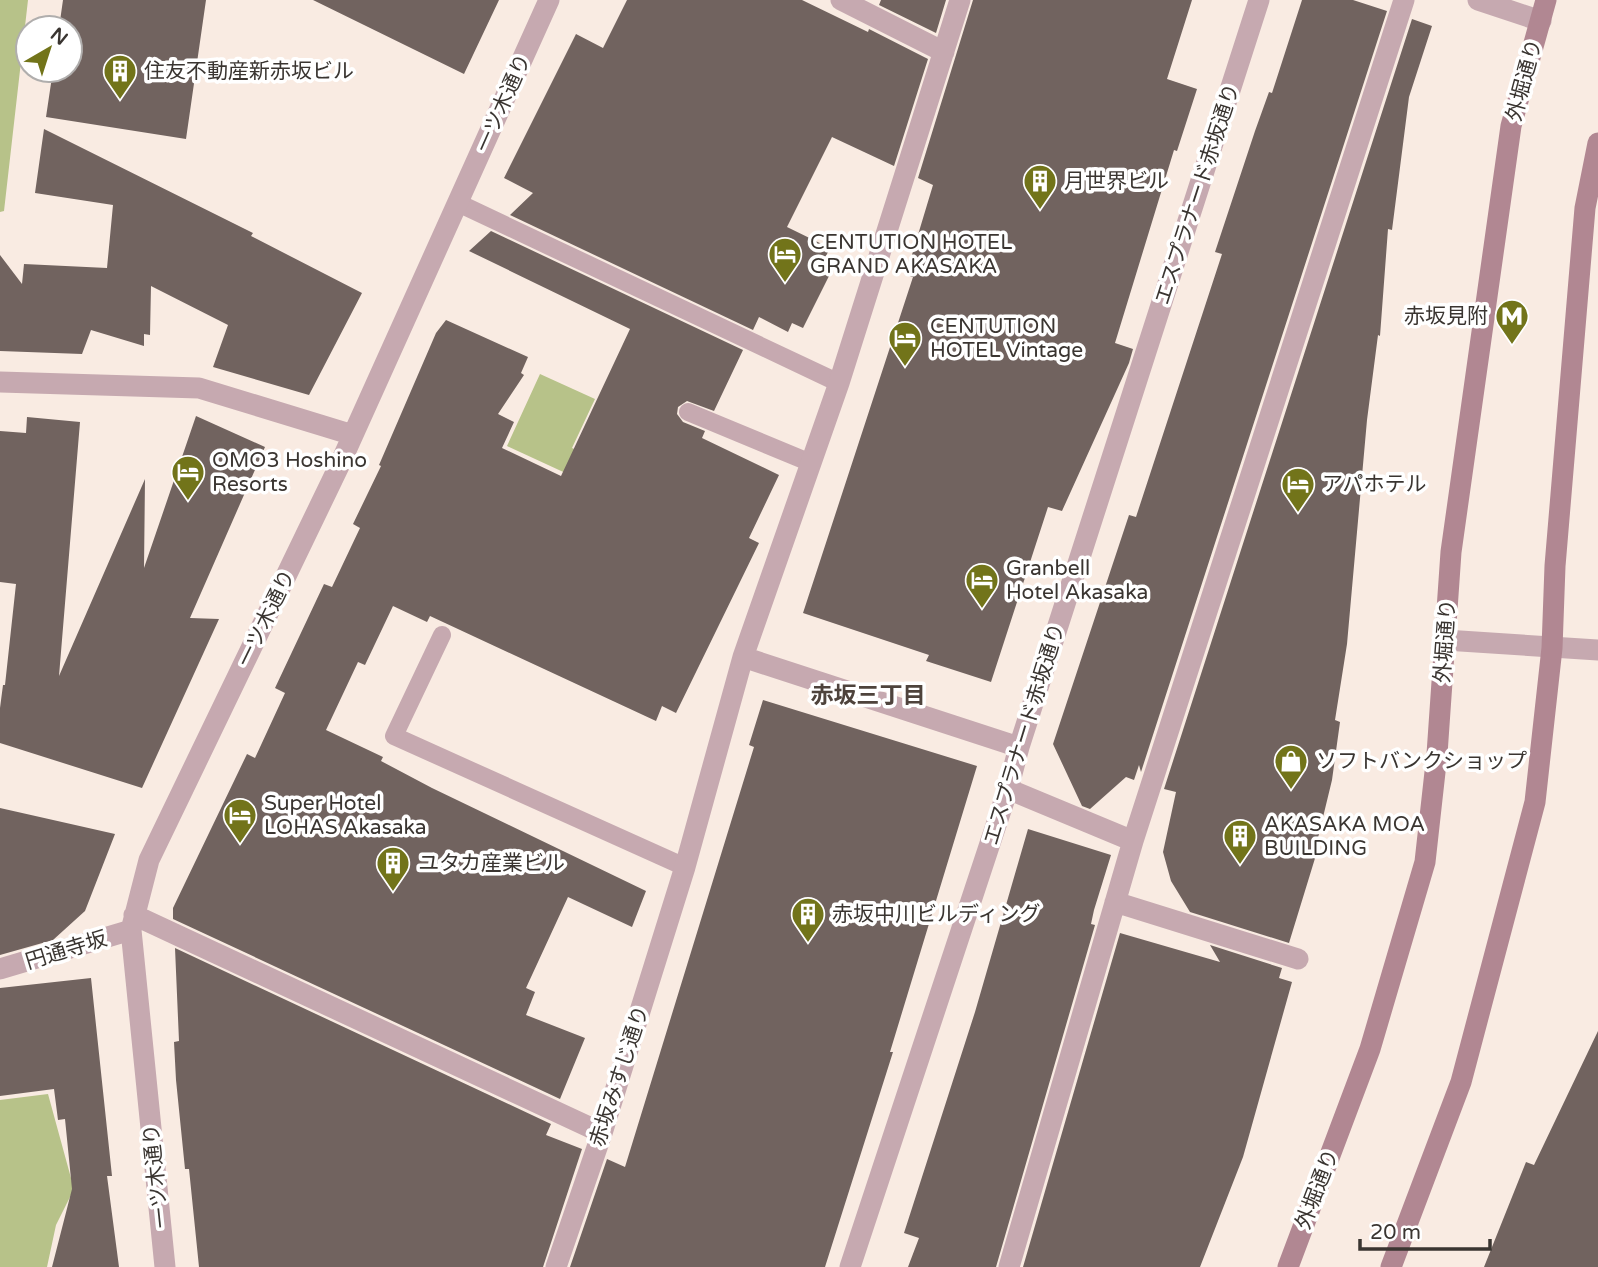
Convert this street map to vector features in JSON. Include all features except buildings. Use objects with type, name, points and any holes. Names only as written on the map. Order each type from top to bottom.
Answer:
[{"type":"main road","name":"外堀通り","points":[[1288,1267],[1370,1049],[1425,862],[1437,754],[1451,552],[1511,125],[1544,10]]},
{"type":"main road","points":[[1391,1267],[1461,1082],[1535,803],[1552,648],[1555,566],[1585,208],[1598,143]]},
{"type":"street","name":"一ツ木通り","points":[[165,1267],[133,922],[149,860],[353,435],[549,0]]},
{"type":"street","points":[[841,0],[944,52]]},
{"type":"street","name":"赤坂みすじ通り","points":[[556,1267],[682,875],[743,657],[839,383],[960,0]]},
{"type":"street","name":"エスプラナード赤坂通り","points":[[850,1267],[1008,789],[1019,747],[1259,0]]},
{"type":"street","points":[[1009,1267],[1133,841],[1404,0]]},
{"type":"street","points":[[1478,0],[1544,10]]},
{"type":"street","points":[[0,382],[199,388],[353,435]]},
{"type":"street","points":[[1444,640],[1598,650]]},
{"type":"street","points":[[743,657],[1019,747]]},
{"type":"street","points":[[1008,789],[1133,841]]},
{"type":"street","points":[[1115,902],[1298,958]]},
{"type":"street","points":[[133,922],[601,1133]]},
{"type":"street","name":"円通寺坂","points":[[0,969],[133,922]]},
{"type":"lane","points":[[458,203],[839,383]]},
{"type":"lane","points":[[688,412],[811,463]]},
{"type":"lane","points":[[442,635],[394,736],[682,875]]},
{"type":"green space","points":[[0,0],[28,0],[26,14],[14,14],[14,84],[18,84],[4,211],[0,212]]},
{"type":"green space","points":[[540,374],[595,399],[572,448],[596,459],[585,482],[507,446]]},
{"type":"green space","points":[[48,1094],[74,1189],[56,1225],[47,1267],[0,1267],[0,1100]]},
{"type":"place","name":"住友不動産新赤坂ビル","points":[[120,101]]},
{"type":"place","name":"月世界ビル","points":[[1040,211]]},
{"type":"place","name":"CENTUTION HOTEL GRAND AKASAKA","points":[[785,284]]},
{"type":"place","name":"赤坂見附","points":[[1512,346]]},
{"type":"place","name":"CENTUTION HOTEL Vintage","points":[[905,368]]},
{"type":"place","name":"OMO3 Hoshino Resorts","points":[[188,502]]},
{"type":"place","name":"アパホテル","points":[[1298,514]]},
{"type":"place","name":"Granbell Hotel Akasaka","points":[[982,610]]},
{"type":"place","name":"ソフトバンクショップ","points":[[1291,791]]},
{"type":"place","name":"Super Hotel LOHAS Akasaka","points":[[240,845]]},
{"type":"place","name":"AKASAKA MOA BUILDING","points":[[1240,866]]},
{"type":"place","name":"ユタカ産業ビル","points":[[393,893]]},
{"type":"place","name":"赤坂中川ビルディング","points":[[808,944]]},
{"type":"district","name":"赤坂三丁目","points":[[868,695]]}]
